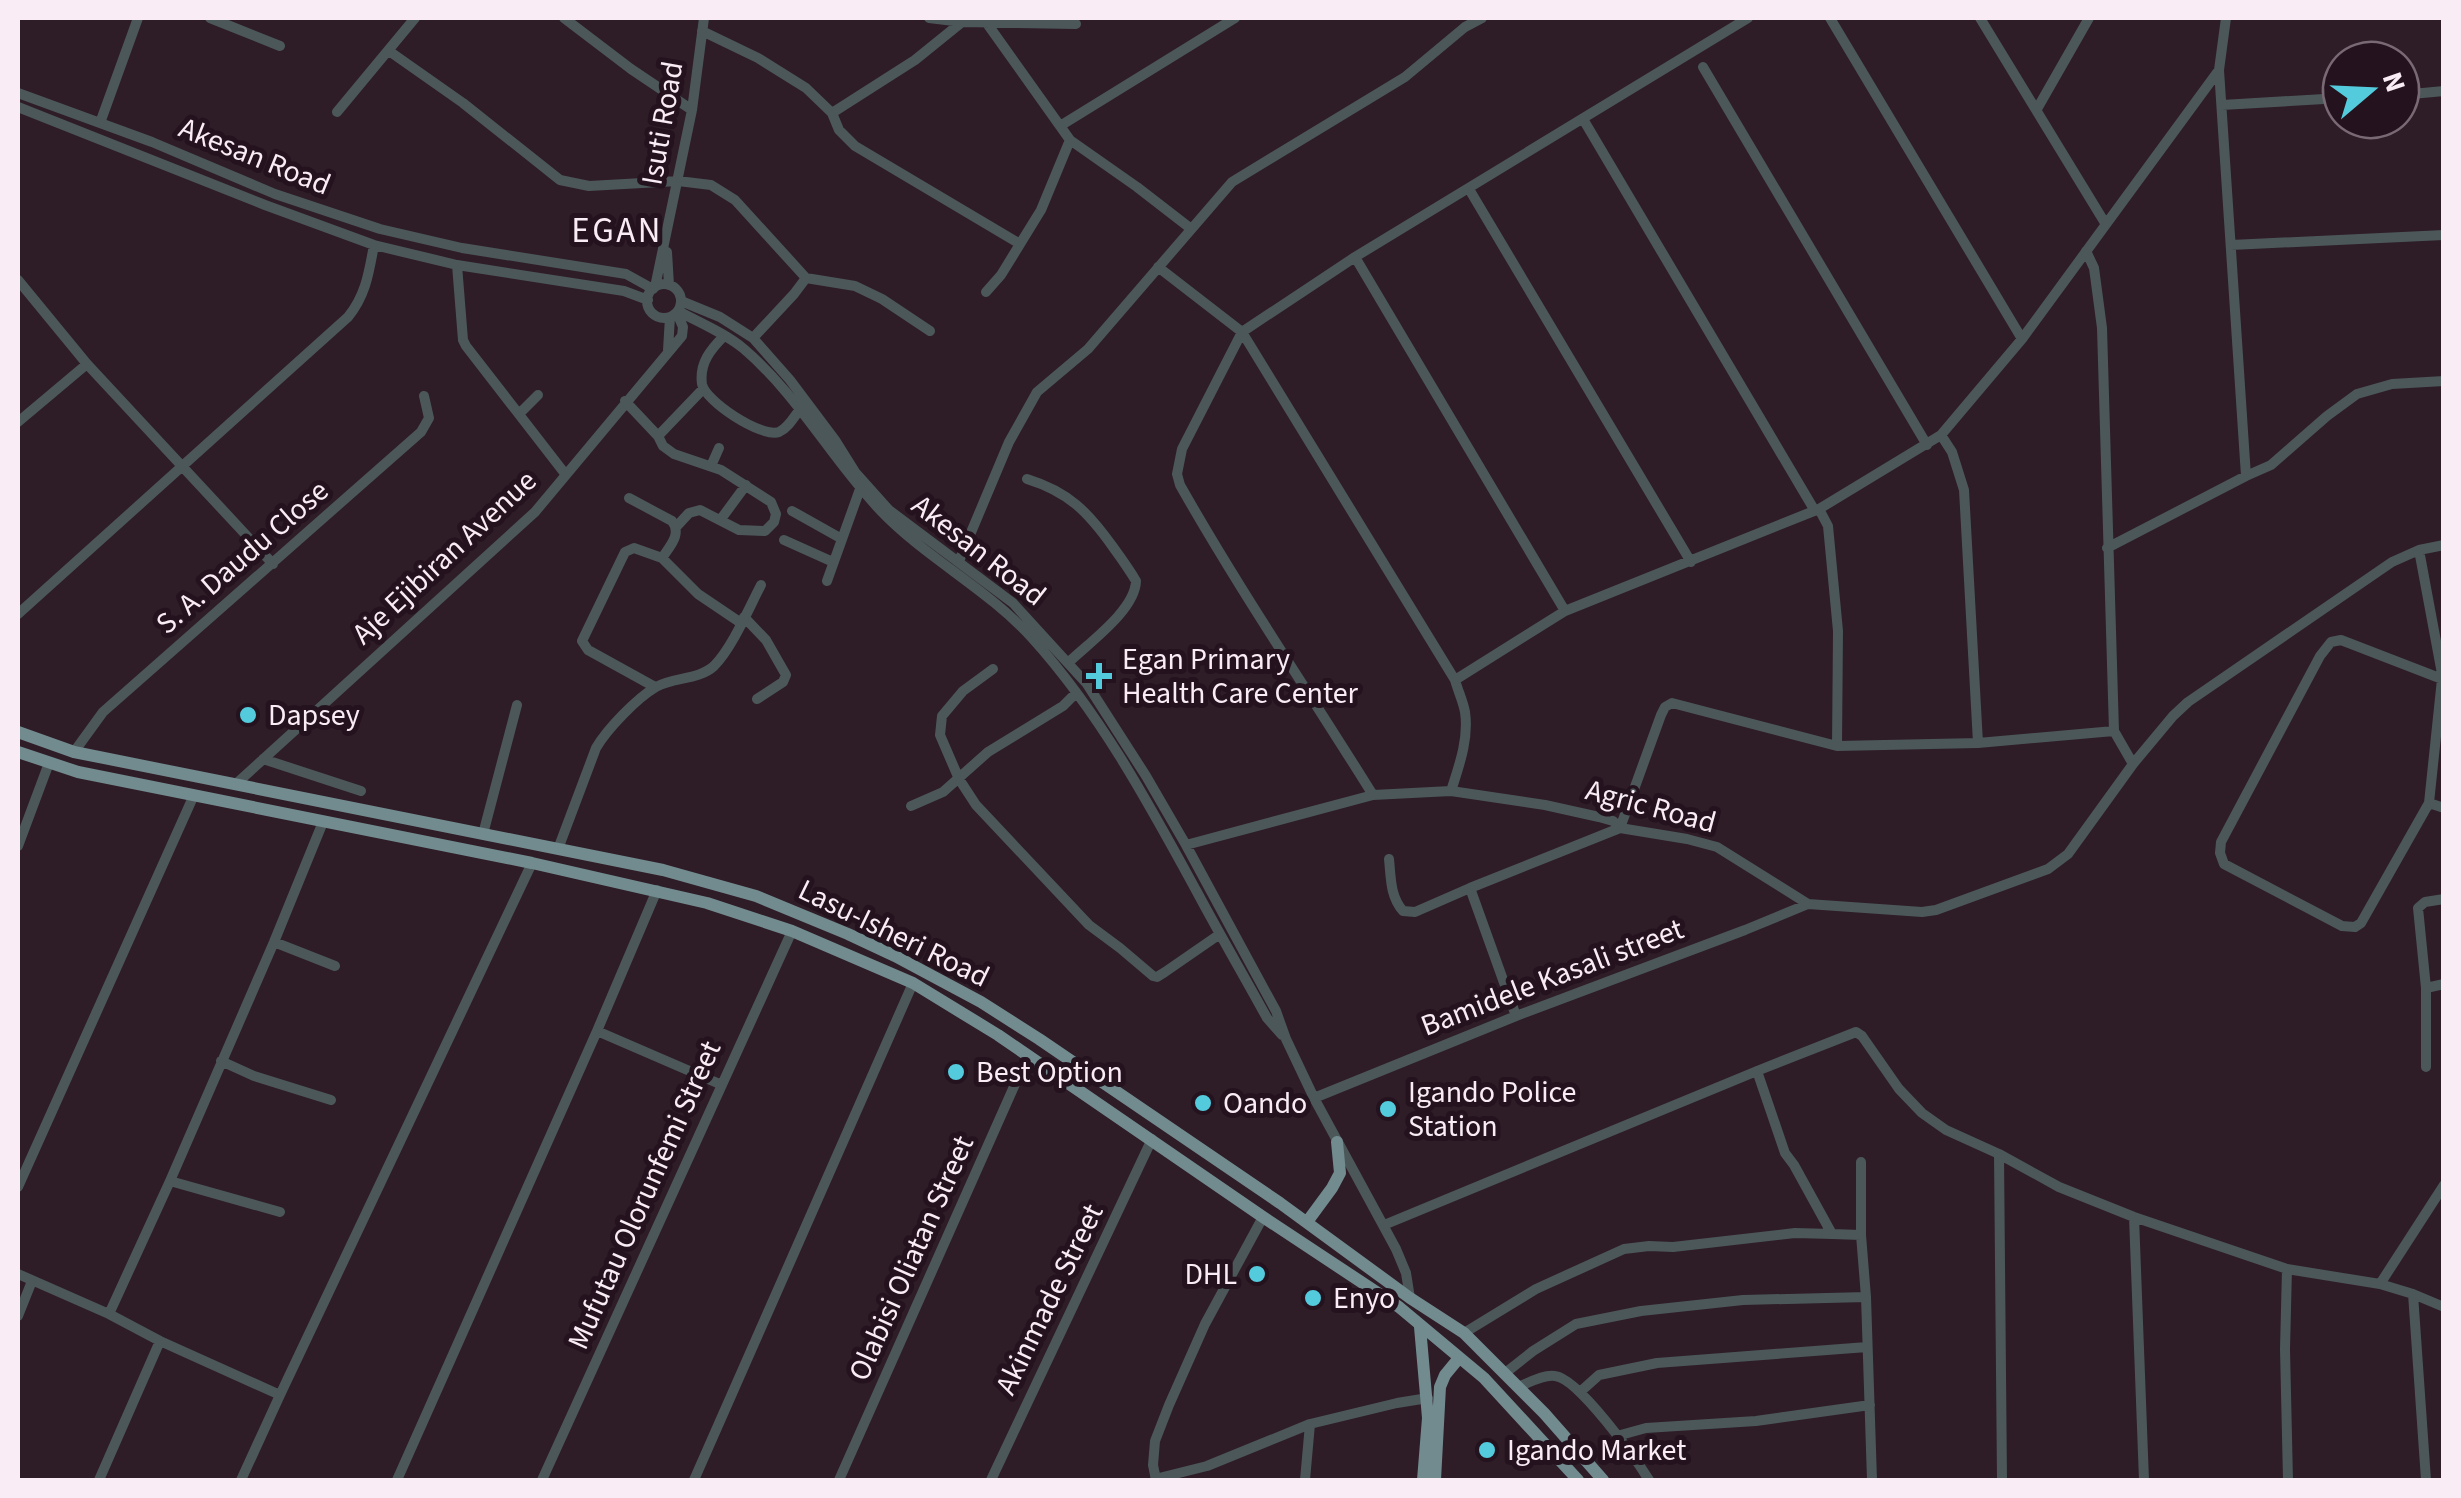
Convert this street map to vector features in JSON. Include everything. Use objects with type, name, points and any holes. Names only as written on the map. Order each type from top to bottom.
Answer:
[{"type":"main road","name":"Lasu-Isheri Road","points":[[18,732],[74,752],[663,870],[756,896],[894,956],[981,1002],[1039,1039],[1307,1222],[1410,1298],[1436,1312],[1464,1333],[1518,1387],[1603,1480]]},
{"type":"main road","name":"Lasu-Isheri Road","points":[[18,752],[78,772],[657,890],[748,915],[913,983],[1028,1056],[1398,1307],[1484,1378],[1578,1480]]},
{"type":"main road","points":[[1307,1222],[1340,1173],[1338,1142]]},
{"type":"main road","points":[[1420,1327],[1428,1398],[1423,1480]]},
{"type":"main road","points":[[1435,1480],[1440,1388],[1459,1358]]},
{"type":"street","points":[[100,122],[138,18]]},
{"type":"street","points":[[210,18],[280,46]]},
{"type":"street","points":[[336,112],[415,18]]},
{"type":"street","points":[[564,18],[692,110]]},
{"type":"street","name":"Isuti Road","points":[[666,236],[692,110],[704,18]]},
{"type":"street","points":[[930,18],[1076,24]]},
{"type":"street","points":[[1060,126],[1235,18]]},
{"type":"street","points":[[958,561],[1009,442],[1037,392],[1082,356],[1232,182],[1405,77],[1465,22],[1482,18]]},
{"type":"street","points":[[1373,796],[1227,567],[1180,485],[1177,474],[1182,449],[1242,332],[1355,257],[1748,18]]},
{"type":"street","points":[[1830,18],[2022,340]]},
{"type":"street","points":[[1980,18],[2105,224]]},
{"type":"street","points":[[2037,109],[2088,18]]},
{"type":"street","points":[[2226,18],[2218,70],[2246,476]]},
{"type":"street","points":[[986,20],[1070,140],[1190,228]]},
{"type":"street","points":[[832,113],[915,60],[962,22]]},
{"type":"street","points":[[702,31],[784,73],[832,113],[839,130],[856,146],[1020,244]]},
{"type":"street","points":[[389,51],[463,103],[560,180],[589,186],[678,182],[711,185],[736,200],[806,278],[855,286],[930,331]]},
{"type":"street","points":[[1704,68],[1927,445]]},
{"type":"street","points":[[1455,680],[1565,611],[1817,510],[1941,435],[2022,340],[2218,70]]},
{"type":"street","name":"Akesan Road","points":[[18,93],[152,142],[275,194],[380,230],[462,248],[626,274],[652,292]]},
{"type":"street","points":[[2222,105],[2321,99]]},
{"type":"street","name":"Akesan Road","points":[[18,107],[374,245],[457,265],[652,292]]},
{"type":"street","points":[[1583,119],[1828,526],[1838,631],[1838,746]]},
{"type":"street","points":[[986,292],[1047,198],[1070,140]]},
{"type":"street","points":[[1470,189],[1691,562]]},
{"type":"street","points":[[2230,244],[2444,234]]},
{"type":"street","points":[[666,236],[669,285]]},
{"type":"street","points":[[666,236],[652,292],[652,312],[657,316],[677,311],[678,291],[669,285]]},
{"type":"street","points":[[18,614],[348,317],[366,289],[374,245]]},
{"type":"street","points":[[2086,252],[2094,268],[2102,328],[2114,731],[2133,764]]},
{"type":"street","points":[[1355,257],[1565,611]]},
{"type":"street","points":[[457,265],[464,340],[566,474]]},
{"type":"street","points":[[1158,267],[1242,332],[1455,680],[1465,712],[1465,730],[1464,749],[1451,791]]},
{"type":"street","points":[[624,291],[626,274]]},
{"type":"street","points":[[753,338],[806,278]]},
{"type":"street","points":[[18,280],[87,364],[272,564]]},
{"type":"street","points":[[652,292],[669,285]]},
{"type":"street","points":[[699,322],[703,309]]},
{"type":"street","name":"Akesan Road","points":[[677,311],[703,309],[753,338],[790,380],[855,472],[888,510],[958,561],[1069,662],[1107,712],[1186,845],[1276,1011],[1314,1098],[1384,1225],[1406,1273],[1410,1298]]},
{"type":"street","name":"Akesan Road","points":[[677,311],[743,348],[782,386],[884,515],[952,573],[1022,619],[1136,783],[1267,1018],[1286,1040]]},
{"type":"street","name":"Aje Ejibiran Avenue","points":[[237,783],[535,512],[682,336],[677,311]]},
{"type":"street","points":[[724,336],[708,352],[702,372],[703,389],[732,415],[770,433],[782,431],[800,409]]},
{"type":"street","points":[[18,422],[87,364]]},
{"type":"street","points":[[2107,548],[2271,465],[2357,394],[2392,384],[2444,380]]},
{"type":"street","points":[[658,436],[703,389]]},
{"type":"street","points":[[520,414],[538,395]]},
{"type":"street","name":"S. A. Daudu Close","points":[[74,752],[104,712],[421,432],[429,418],[424,396]]},
{"type":"street","points":[[625,401],[663,446],[746,485],[771,502],[776,514],[765,531],[739,530],[704,511],[694,510],[676,527]]},
{"type":"street","points":[[1941,435],[1952,452],[1964,490],[1978,743]]},
{"type":"street","points":[[711,466],[720,448]]},
{"type":"street","points":[[1027,479],[1049,486],[1079,506],[1136,581],[1128,605],[1069,662]]},
{"type":"street","points":[[721,520],[746,485]]},
{"type":"street","points":[[827,581],[860,489]]},
{"type":"street","points":[[629,498],[672,521],[676,527],[676,535],[662,558]]},
{"type":"street","points":[[792,511],[842,539]]},
{"type":"street","points":[[784,540],[833,562]]},
{"type":"street","name":"Agric Road","points":[[1186,845],[1373,796],[1451,791],[1544,804],[1599,817],[1620,828],[1718,847],[1808,904],[1936,910],[2048,869],[2068,854],[2172,716],[2204,689],[2392,562],[2434,545],[2444,545]]},
{"type":"street","points":[[656,687],[588,650],[582,641],[626,552],[634,548],[662,558],[698,594],[742,620],[766,640],[786,675],[783,682],[757,699]]},
{"type":"street","points":[[2419,550],[2443,680],[2428,803],[2373,905],[2362,922],[2354,927],[2342,926],[2224,864],[2221,842],[2331,642],[2341,640],[2443,680]]},
{"type":"street","points":[[558,849],[603,736],[656,687],[713,667],[761,585]]},
{"type":"street","points":[[993,669],[963,691],[942,716],[940,735],[959,780],[976,804],[1089,925],[1153,976],[1158,977],[1220,934]]},
{"type":"street","points":[[911,806],[939,794],[988,752],[1063,706],[1076,693]]},
{"type":"street","points":[[1389,859],[1396,902],[1404,911],[1415,912],[1620,828],[1661,714],[1672,704],[1838,746],[1978,743],[2114,731]]},
{"type":"street","points":[[484,834],[517,705]]},
{"type":"street","points":[[263,759],[361,791]]},
{"type":"street","points":[[18,846],[49,764]]},
{"type":"street","points":[[18,1187],[194,795]]},
{"type":"street","points":[[2428,803],[2444,808]]},
{"type":"street","points":[[108,1314],[170,1182],[323,822]]},
{"type":"street","points":[[242,1480],[532,863]]},
{"type":"street","points":[[1470,888],[1516,1016]]},
{"type":"street","points":[[397,1480],[657,890]]},
{"type":"street","points":[[2426,1067],[2426,988],[2418,908],[2426,902],[2444,899]]},
{"type":"street","name":"Bamidele Kasali street","points":[[1314,1098],[1808,904]]},
{"type":"street","name":"Mufutau Olorunfemi Street","points":[[542,1480],[792,931]]},
{"type":"street","points":[[274,942],[335,966]]},
{"type":"street","points":[[694,1480],[913,983]]},
{"type":"street","points":[[2426,988],[2444,984]]},
{"type":"street","points":[[597,1031],[722,1085]]},
{"type":"street","points":[[1384,1225],[1856,1032],[1922,1114],[2059,1187],[2287,1269],[2380,1284],[2444,1307]]},
{"type":"street","name":"Olabisi Oliatan Street","points":[[839,1480],[1028,1056]]},
{"type":"street","points":[[221,1061],[254,1076],[332,1100]]},
{"type":"street","points":[[1756,1070],[1785,1153],[1832,1234]]},
{"type":"street","name":"Akinmade Street","points":[[991,1480],[1152,1139]]},
{"type":"street","points":[[1999,1154],[2002,1480]]},
{"type":"street","points":[[1861,1162],[1872,1480]]},
{"type":"street","points":[[170,1182],[280,1212]]},
{"type":"street","points":[[2380,1284],[2444,1185]]},
{"type":"street","points":[[2134,1217],[2144,1480]]},
{"type":"street","points":[[1263,1218],[1205,1324],[1168,1405],[1155,1441],[1156,1480],[1207,1466],[1310,1424],[1428,1398]]},
{"type":"street","points":[[1464,1333],[1536,1289],[1624,1249],[1795,1233],[1861,1235]]},
{"type":"street","points":[[2287,1269],[2288,1480]]},
{"type":"street","points":[[18,1274],[280,1395]]},
{"type":"street","points":[[18,1316],[32,1282]]},
{"type":"street","points":[[2414,1294],[2426,1480]]},
{"type":"street","points":[[1504,1374],[1533,1350],[1576,1324],[1640,1311],[1743,1300],[1866,1297]]},
{"type":"street","points":[[99,1480],[160,1341]]},
{"type":"street","points":[[1580,1392],[1599,1375],[1657,1363],[1867,1348]]},
{"type":"street","points":[[1518,1387],[1556,1376],[1570,1381],[1649,1480]]},
{"type":"street","points":[[1617,1436],[1646,1428],[1756,1422],[1870,1405]]},
{"type":"street","points":[[1305,1480],[1310,1424]]},
{"type":"place","name":"Egan Primary Health Care Center","points":[[1099,676]]},
{"type":"place","name":"Dapsey","points":[[248,715]]},
{"type":"place","name":"Best Option","points":[[956,1072]]},
{"type":"place","name":"Oando","points":[[1203,1103]]},
{"type":"place","name":"Igando Police Station","points":[[1388,1109]]},
{"type":"place","name":"DHL","points":[[1257,1274]]},
{"type":"place","name":"Enyo","points":[[1313,1298]]},
{"type":"place","name":"Igando Market","points":[[1487,1450]]},
{"type":"district","name":"EGAN","points":[[617,230]]}]
